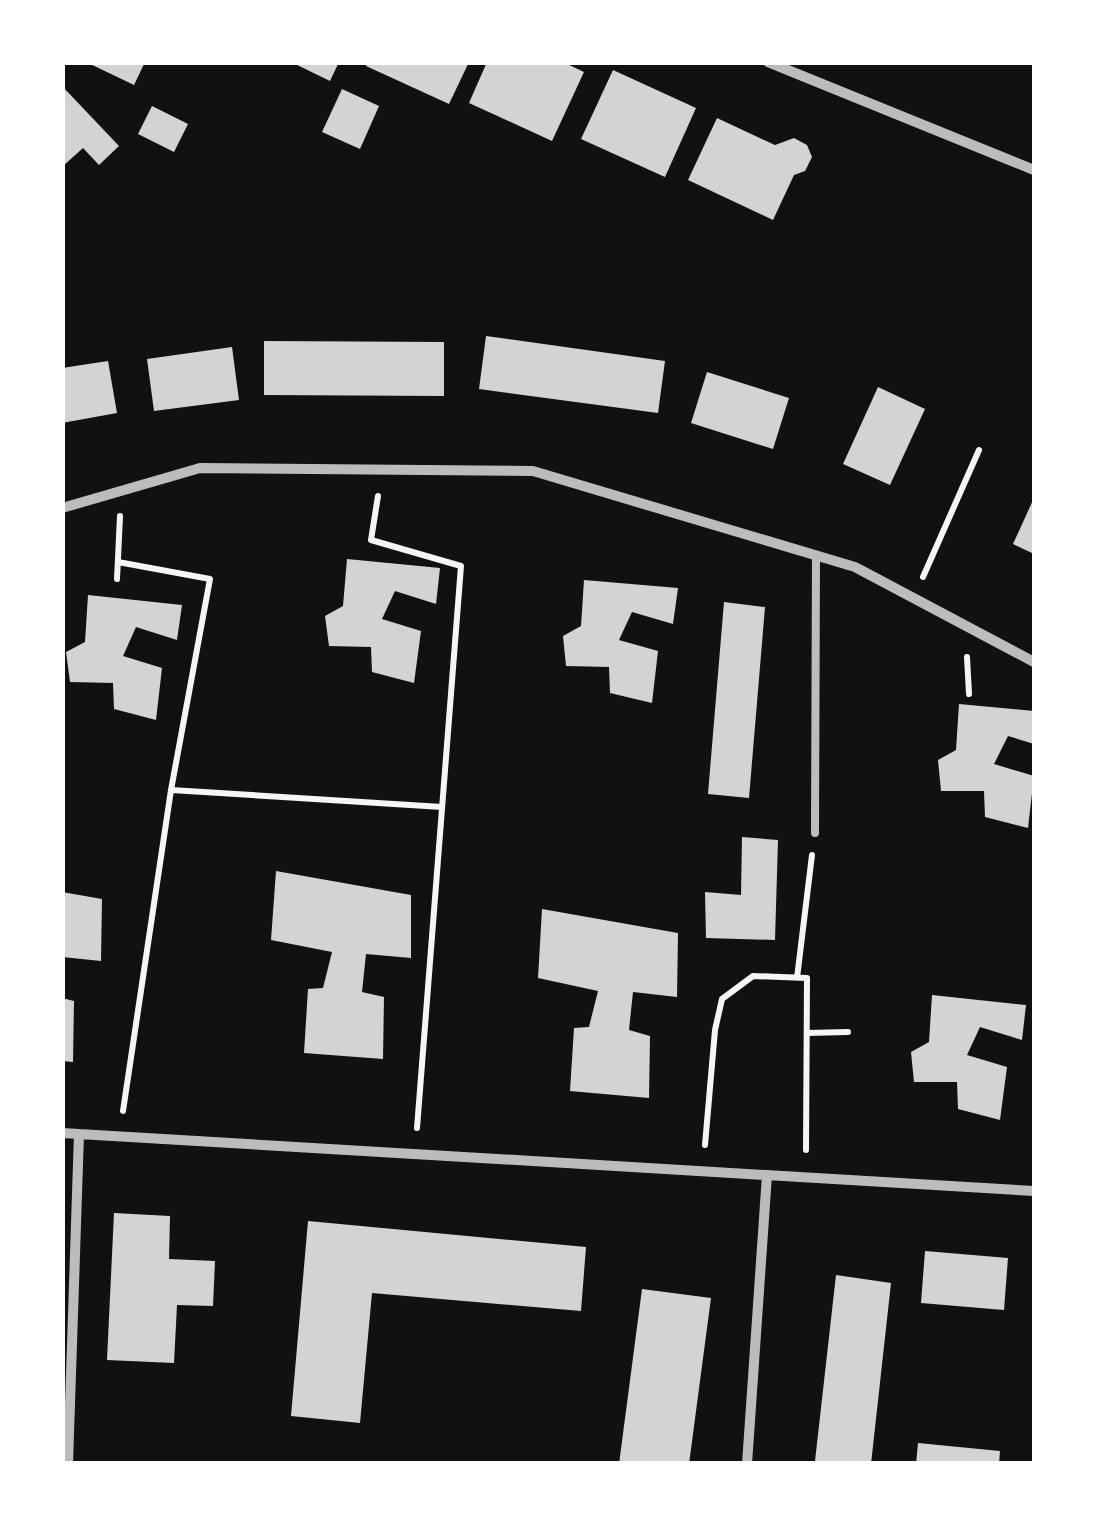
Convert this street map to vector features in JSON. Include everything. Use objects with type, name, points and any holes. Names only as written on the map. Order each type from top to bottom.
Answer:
[{"type":"street","points":[[768,62],[1034,170]]},
{"type":"street","points":[[62,508],[200,468],[534,470],[855,567],[1034,662]]},
{"type":"street","points":[[62,1134],[1034,1191]]},
{"type":"street","points":[[68,1464],[79,1134]]},
{"type":"street","points":[[747,1464],[766,1175]]},
{"type":"lane","points":[[814,833],[816,556]]},
{"type":"path","points":[[914,598],[979,450]]},
{"type":"path","points":[[382,469],[370,540],[461,566],[415,1154]]},
{"type":"path","points":[[117,579],[121,490]]},
{"type":"path","points":[[118,562],[210,579],[171,790],[120,1137]]},
{"type":"path","points":[[171,790],[442,807]]},
{"type":"path","points":[[797,978],[814,833]]},
{"type":"path","points":[[702,1171],[722,999],[752,976],[807,978],[806,1177]]},
{"type":"path","points":[[807,1033],[848,1032]]},
{"type":"building","points":[[86,62],[145,62],[134,85]]},
{"type":"building","points":[[291,62],[339,62],[330,81]]},
{"type":"building","points":[[367,62],[469,62],[449,104],[366,66]]},
{"type":"building","points":[[487,62],[563,62],[584,72],[552,141],[469,103]]},
{"type":"building","points":[[613,70],[696,108],[665,177],[581,139]]},
{"type":"building","points":[[62,86],[119,146],[99,165],[83,148],[62,167]]},
{"type":"building","points":[[342,89],[379,106],[360,149],[322,132]]},
{"type":"building","points":[[152,106],[188,124],[174,152],[138,134]]},
{"type":"building","points":[[717,118],[775,145],[794,138],[807,145],[812,157],[805,171],[794,175],[773,220],[688,180]]},
{"type":"building","points":[[486,336],[665,361],[658,413],[479,389]]},
{"type":"building","points":[[264,341],[444,342],[444,396],[264,395]]},
{"type":"building","points":[[232,347],[239,400],[154,411],[147,359]]},
{"type":"building","points":[[108,361],[117,413],[62,423],[62,368]]},
{"type":"building","points":[[707,372],[789,398],[773,449],[691,423]]},
{"type":"building","points":[[878,387],[925,409],[890,485],[843,464]]},
{"type":"building","points":[[1034,498],[1034,554],[1013,544]]},
{"type":"building","points":[[347,559],[440,568],[436,604],[395,591],[382,619],[421,631],[414,683],[372,672],[371,647],[329,646],[325,616],[343,606]]},
{"type":"building","points":[[584,580],[678,588],[673,624],[632,612],[619,640],[658,651],[652,703],[610,693],[609,667],[566,666],[563,636],[581,626]]},
{"type":"building","points":[[88,595],[182,605],[177,640],[136,627],[123,656],[162,668],[156,720],[114,709],[113,683],[70,682],[66,652],[85,642]]},
{"type":"building","points":[[724,602],[765,607],[749,798],[708,794]]},
{"type":"building","points":[[959,704],[1034,711],[1034,744],[1008,736],[994,764],[1034,776],[1028,828],[985,817],[984,791],[941,791],[938,760],[956,750]]},
{"type":"building","points":[[742,837],[778,840],[775,940],[706,938],[705,892],[741,895]]},
{"type":"building","points":[[276,871],[411,895],[411,958],[366,954],[362,992],[384,997],[383,1059],[304,1053],[308,989],[323,988],[332,952],[271,940]]},
{"type":"building","points":[[62,892],[102,899],[101,961],[62,957]]},
{"type":"building","points":[[542,909],[678,933],[677,997],[633,992],[629,1030],[650,1036],[649,1098],[570,1091],[574,1028],[589,1027],[598,991],[538,978]]},
{"type":"building","points":[[932,995],[1026,1005],[1022,1040],[980,1027],[967,1055],[1007,1067],[1000,1120],[958,1109],[957,1082],[914,1082],[911,1052],[929,1042]]},
{"type":"building","points":[[62,998],[74,1001],[73,1062],[62,1061]]},
{"type":"building","points":[[114,1213],[170,1216],[169,1259],[215,1261],[213,1306],[177,1305],[174,1363],[107,1360]]},
{"type":"building","points":[[308,1221],[586,1247],[581,1311],[372,1293],[360,1423],[291,1416]]},
{"type":"building","points":[[925,1251],[1008,1258],[1004,1310],[921,1303]]},
{"type":"building","points":[[836,1275],[891,1283],[871,1464],[815,1461]]},
{"type":"building","points":[[642,1289],[711,1298],[689,1464],[619,1464]]},
{"type":"building","points":[[918,1443],[1000,1451],[999,1464],[916,1464]]}]
